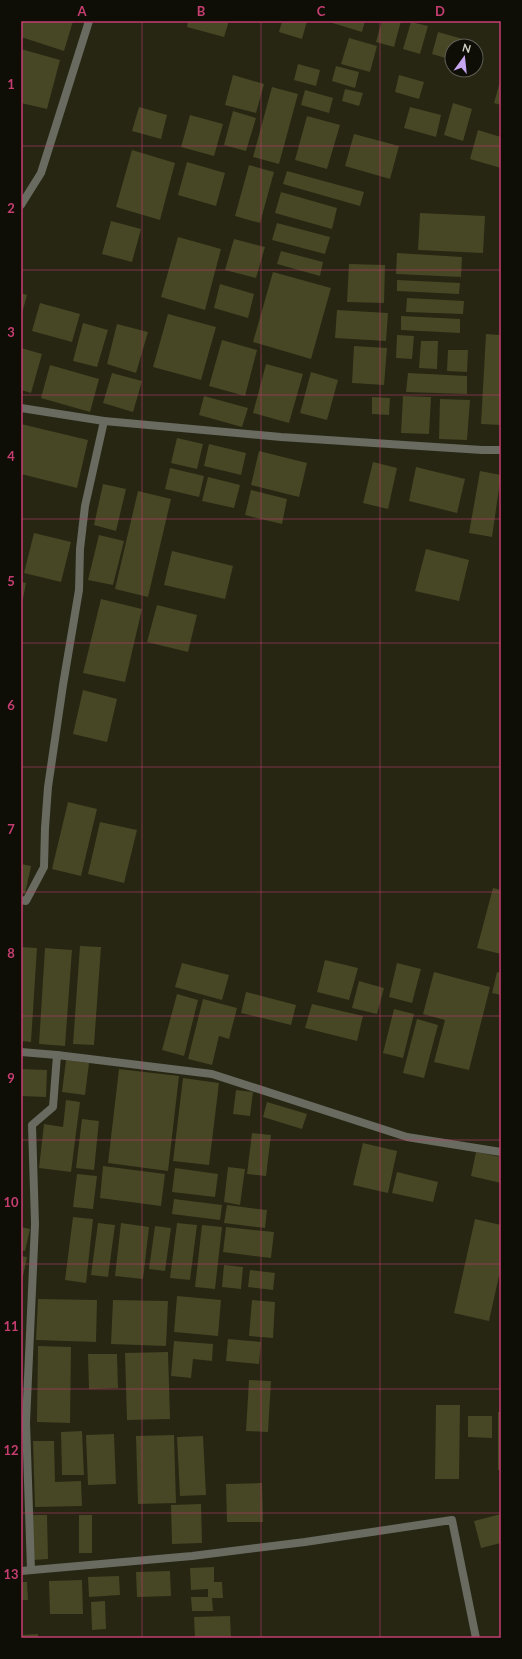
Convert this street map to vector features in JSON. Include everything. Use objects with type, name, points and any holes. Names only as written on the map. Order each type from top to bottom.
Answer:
[{"type":"street","points":[[21,205],[40,173],[89,21]]},
{"type":"street","points":[[21,408],[104,421],[281,437],[501,450]]},
{"type":"street","points":[[21,900],[26,901],[44,867],[48,787],[62,685],[79,590],[80,549],[85,506],[104,421]]},
{"type":"street","points":[[21,1052],[212,1074],[407,1137],[501,1152]]},
{"type":"street","points":[[30,1570],[26,1422],[35,1224],[32,1125],[53,1107],[56,1055]]},
{"type":"street","points":[[21,1571],[192,1556],[305,1542],[452,1520],[476,1638]]},
{"type":"building","points":[[21,21],[73,21],[64,51],[21,37]]},
{"type":"building","points":[[188,21],[229,21],[224,37],[187,27]]},
{"type":"building","points":[[282,21],[307,21],[302,39],[279,32]]},
{"type":"building","points":[[326,21],[365,21],[362,32]]},
{"type":"building","points":[[382,21],[401,21],[394,47],[376,42]]},
{"type":"building","points":[[411,22],[428,26],[420,54],[403,49]]},
{"type":"building","points":[[438,32],[459,38],[444,38],[444,58],[432,54]]},
{"type":"building","points":[[349,38],[377,46],[370,72],[341,64]]},
{"type":"building","points":[[21,49],[60,60],[47,109],[21,103]]},
{"type":"building","points":[[298,64],[320,70],[316,86],[294,80]]},
{"type":"building","points":[[336,66],[359,72],[355,88],[332,81]]},
{"type":"building","points":[[233,75],[264,84],[256,113],[225,105]]},
{"type":"building","points":[[399,75],[424,82],[419,99],[395,92]]},
{"type":"building","points":[[501,78],[501,105],[494,103]]},
{"type":"building","points":[[272,87],[298,94],[279,164],[253,157]]},
{"type":"building","points":[[345,89],[363,93],[359,106],[342,101]]},
{"type":"building","points":[[305,90],[333,98],[329,113],[301,105]]},
{"type":"building","points":[[453,103],[472,109],[463,141],[444,135]]},
{"type":"building","points":[[139,107],[167,115],[161,139],[132,131]]},
{"type":"building","points":[[410,107],[441,115],[436,137],[404,128]]},
{"type":"building","points":[[233,111],[256,118],[246,151],[224,145]]},
{"type":"building","points":[[190,115],[223,124],[214,156],[181,147]]},
{"type":"building","points":[[307,116],[340,125],[327,169],[295,160]]},
{"type":"building","points":[[478,130],[501,137],[501,168],[470,159]]},
{"type":"building","points":[[354,134],[399,146],[390,179],[345,166]]},
{"type":"building","points":[[132,150],[175,163],[160,220],[116,207]]},
{"type":"building","points":[[187,162],[225,173],[216,206],[178,195]]},
{"type":"building","points":[[249,165],[274,172],[260,223],[235,216]]},
{"type":"building","points":[[287,171],[364,192],[360,206],[283,184]]},
{"type":"building","points":[[281,192],[337,208],[332,229],[275,213]]},
{"type":"building","points":[[420,213],[485,216],[483,253],[418,250]]},
{"type":"building","points":[[111,221],[141,229],[132,262],[102,254]]},
{"type":"building","points":[[277,223],[330,237],[325,254],[272,240]]},
{"type":"building","points":[[178,237],[221,249],[205,310],[161,297]]},
{"type":"building","points":[[234,239],[265,247],[256,278],[225,270]]},
{"type":"building","points":[[281,251],[323,262],[320,276],[277,264]]},
{"type":"building","points":[[397,253],[462,257],[461,277],[396,274]]},
{"type":"building","points":[[349,264],[385,265],[384,303],[347,302]]},
{"type":"building","points":[[273,272],[331,288],[311,359],[253,342]]},
{"type":"building","points":[[397,280],[460,283],[459,294],[397,291]]},
{"type":"building","points":[[220,284],[254,294],[248,318],[214,308]]},
{"type":"building","points":[[21,293],[27,295],[21,317]]},
{"type":"building","points":[[407,298],[464,301],[463,314],[406,312]]},
{"type":"building","points":[[40,303],[80,314],[72,342],[32,331]]},
{"type":"building","points":[[337,310],[388,313],[386,341],[335,338]]},
{"type":"building","points":[[168,314],[216,327],[201,380],[153,367]]},
{"type":"building","points":[[401,316],[460,319],[460,333],[401,330]]},
{"type":"building","points":[[83,323],[108,330],[97,367],[73,361]]},
{"type":"building","points":[[117,324],[148,332],[136,373],[107,364]]},
{"type":"building","points":[[486,334],[501,335],[501,425],[481,424]]},
{"type":"building","points":[[397,335],[414,336],[412,359],[396,358]]},
{"type":"building","points":[[222,340],[257,350],[245,396],[209,386]]},
{"type":"building","points":[[421,341],[438,341],[437,369],[419,368]]},
{"type":"building","points":[[354,346],[387,348],[384,385],[352,383]]},
{"type":"building","points":[[21,348],[42,354],[31,393],[21,390]]},
{"type":"building","points":[[448,350],[468,350],[467,372],[447,371]]},
{"type":"building","points":[[266,364],[303,374],[289,423],[253,413]]},
{"type":"building","points":[[50,365],[99,379],[90,412],[41,398]]},
{"type":"building","points":[[311,372],[338,380],[327,420],[300,413]]},
{"type":"building","points":[[112,373],[142,381],[133,412],[103,403]]},
{"type":"building","points":[[408,373],[467,376],[467,394],[406,392]]},
{"type":"building","points":[[204,396],[248,408],[242,427],[199,415]]},
{"type":"building","points":[[403,396],[431,397],[429,434],[401,433]]},
{"type":"building","points":[[372,397],[390,398],[389,415],[372,414]]},
{"type":"building","points":[[440,399],[470,400],[467,440],[439,439]]},
{"type":"building","points":[[21,424],[88,440],[77,488],[21,474]]},
{"type":"building","points":[[177,438],[203,444],[197,469],[171,463]]},
{"type":"building","points":[[209,444],[246,453],[241,475],[204,466]]},
{"type":"building","points":[[259,451],[307,463],[299,497],[251,485]]},
{"type":"building","points":[[373,462],[397,468],[388,509],[363,503]]},
{"type":"building","points":[[416,467],[465,479],[457,513],[409,501]]},
{"type":"building","points":[[170,468],[204,476],[199,497],[165,489]]},
{"type":"building","points":[[480,471],[501,475],[492,537],[469,533]]},
{"type":"building","points":[[208,477],[240,485],[234,508],[202,501]]},
{"type":"building","points":[[103,484],[126,489],[116,531],[94,525]]},
{"type":"building","points":[[251,490],[287,499],[282,524],[245,515]]},
{"type":"building","points":[[138,491],[171,499],[148,597],[115,589]]},
{"type":"building","points":[[34,533],[71,542],[61,582],[24,573]]},
{"type":"building","points":[[99,535],[124,541],[113,585],[88,580]]},
{"type":"building","points":[[426,549],[469,560],[459,601],[415,591]]},
{"type":"building","points":[[172,551],[233,566],[225,599],[164,585]]},
{"type":"building","points":[[21,582],[26,583],[22,604],[21,603]]},
{"type":"building","points":[[101,599],[142,609],[125,682],[83,673]]},
{"type":"building","points":[[157,605],[197,615],[188,652],[147,642]]},
{"type":"building","points":[[83,690],[117,699],[107,742],[73,734]]},
{"type":"building","points":[[68,802],[97,809],[81,876],[52,869]]},
{"type":"building","points":[[100,822],[137,830],[124,883],[88,874]]},
{"type":"building","points":[[21,864],[31,866],[25,894],[21,893]]},
{"type":"building","points":[[493,888],[501,890],[501,954],[477,948]]},
{"type":"building","points":[[80,946],[101,947],[94,1045],[73,1044]]},
{"type":"building","points":[[21,947],[37,948],[31,1042],[21,1041]]},
{"type":"building","points":[[45,948],[72,950],[65,1046],[39,1044]]},
{"type":"building","points":[[325,960],[358,968],[349,1000],[317,992]]},
{"type":"building","points":[[182,963],[229,975],[222,1000],[175,987]]},
{"type":"building","points":[[397,963],[421,969],[412,1003],[389,997]]},
{"type":"building","points":[[434,972],[490,987],[469,1070],[434,1062],[445,1020],[423,1014]]},
{"type":"building","points":[[497,972],[501,973],[501,995],[492,993]]},
{"type":"building","points":[[359,981],[384,988],[377,1014],[352,1008]]},
{"type":"building","points":[[246,992],[296,1005],[291,1025],[241,1013]]},
{"type":"building","points":[[177,994],[198,1000],[184,1056],[162,1050]]},
{"type":"building","points":[[203,999],[237,1008],[229,1039],[219,1036],[212,1065],[188,1059]]},
{"type":"building","points":[[312,1004],[363,1016],[357,1041],[305,1028]]},
{"type":"building","points":[[394,1009],[414,1014],[403,1058],[383,1053]]},
{"type":"building","points":[[417,1019],[438,1025],[424,1078],[403,1073]]},
{"type":"building","points":[[66,1060],[89,1063],[85,1095],[62,1092]]},
{"type":"building","points":[[21,1069],[47,1070],[46,1097],[21,1096]]},
{"type":"building","points":[[119,1069],[179,1076],[168,1171],[108,1163]]},
{"type":"building","points":[[183,1078],[219,1083],[209,1165],[173,1161]]},
{"type":"building","points":[[236,1090],[253,1092],[250,1116],[233,1114]]},
{"type":"building","points":[[66,1100],[80,1102],[71,1172],[39,1168],[44,1124],[63,1127]]},
{"type":"building","points":[[267,1102],[307,1114],[302,1129],[263,1117]]},
{"type":"building","points":[[82,1119],[99,1121],[94,1170],[76,1168]]},
{"type":"building","points":[[252,1133],[271,1135],[266,1176],[247,1174]]},
{"type":"building","points":[[363,1143],[397,1151],[388,1193],[353,1185]]},
{"type":"building","points":[[476,1152],[501,1157],[501,1183],[471,1176]]},
{"type":"building","points":[[103,1166],[165,1174],[161,1206],[100,1198]]},
{"type":"building","points":[[228,1167],[245,1169],[240,1205],[224,1202]]},
{"type":"building","points":[[175,1168],[218,1174],[215,1197],[172,1192]]},
{"type":"building","points":[[397,1172],[438,1182],[433,1202],[392,1193]]},
{"type":"building","points":[[77,1174],[97,1176],[93,1209],[73,1207]]},
{"type":"building","points":[[174,1199],[222,1205],[220,1220],[172,1214]]},
{"type":"building","points":[[227,1205],[267,1210],[265,1228],[224,1223]]},
{"type":"building","points":[[73,1217],[93,1219],[86,1283],[65,1280]]},
{"type":"building","points":[[475,1219],[501,1225],[501,1267],[489,1321],[454,1313]]},
{"type":"building","points":[[98,1223],[115,1225],[108,1277],[91,1275]]},
{"type":"building","points":[[121,1223],[149,1227],[143,1279],[115,1276]]},
{"type":"building","points":[[177,1223],[197,1225],[190,1280],[170,1278]]},
{"type":"building","points":[[202,1225],[222,1227],[215,1289],[195,1287]]},
{"type":"building","points":[[155,1226],[171,1228],[165,1271],[149,1269]]},
{"type":"building","points":[[21,1227],[30,1229],[25,1251],[21,1250]]},
{"type":"building","points":[[226,1227],[274,1232],[271,1258],[223,1252]]},
{"type":"building","points":[[21,1256],[27,1257],[22,1281],[21,1281]]},
{"type":"building","points":[[224,1265],[243,1267],[241,1289],[222,1287]]},
{"type":"building","points":[[250,1270],[275,1273],[273,1290],[248,1287]]},
{"type":"building","points":[[177,1296],[221,1300],[218,1336],[174,1332]]},
{"type":"building","points":[[38,1299],[97,1300],[96,1342],[36,1340]]},
{"type":"building","points":[[113,1300],[168,1301],[166,1346],[111,1344]]},
{"type":"building","points":[[252,1300],[275,1302],[273,1338],[249,1336]]},
{"type":"building","points":[[228,1339],[261,1342],[259,1364],[226,1361]]},
{"type":"building","points":[[174,1341],[213,1344],[212,1361],[193,1359],[191,1378],[171,1376]]},
{"type":"building","points":[[38,1346],[71,1347],[70,1423],[37,1422]]},
{"type":"building","points":[[168,1352],[170,1419],[127,1420],[125,1353]]},
{"type":"building","points":[[88,1354],[117,1354],[118,1388],[89,1389]]},
{"type":"building","points":[[249,1380],[271,1381],[268,1432],[246,1431]]},
{"type":"building","points":[[436,1405],[460,1405],[459,1479],[435,1479]]},
{"type":"building","points":[[498,1412],[501,1412],[501,1470],[498,1470]]},
{"type":"building","points":[[468,1416],[492,1416],[492,1438],[468,1437]]},
{"type":"building","points":[[82,1431],[84,1475],[62,1475],[61,1432]]},
{"type":"building","points":[[114,1434],[116,1484],[88,1485],[86,1435]]},
{"type":"building","points":[[174,1435],[176,1503],[138,1504],[136,1436]]},
{"type":"building","points":[[203,1436],[206,1495],[180,1496],[177,1437]]},
{"type":"building","points":[[33,1441],[54,1441],[55,1482],[81,1481],[82,1506],[35,1507]]},
{"type":"building","points":[[262,1483],[263,1522],[227,1522],[226,1484]]},
{"type":"building","points":[[201,1504],[202,1543],[172,1544],[171,1505]]},
{"type":"building","points":[[501,1514],[501,1543],[481,1548],[474,1521]]},
{"type":"building","points":[[32,1515],[47,1515],[48,1559],[33,1560]]},
{"type":"building","points":[[79,1515],[92,1515],[92,1553],[79,1553]]},
{"type":"building","points":[[214,1567],[214,1582],[222,1582],[223,1598],[212,1598],[213,1611],[192,1611],[191,1597],[208,1597],[208,1589],[191,1590],[190,1568]]},
{"type":"building","points":[[170,1571],[171,1596],[137,1597],[136,1572]]},
{"type":"building","points":[[119,1576],[120,1595],[89,1597],[88,1577]]},
{"type":"building","points":[[82,1580],[83,1614],[50,1614],[49,1581]]},
{"type":"building","points":[[21,1582],[27,1582],[28,1600],[21,1600]]},
{"type":"building","points":[[105,1601],[106,1629],[92,1630],[91,1602]]},
{"type":"building","points":[[230,1616],[231,1638],[195,1638],[194,1617]]},
{"type":"building","points":[[38,1634],[38,1638],[21,1638],[21,1635]]}]
